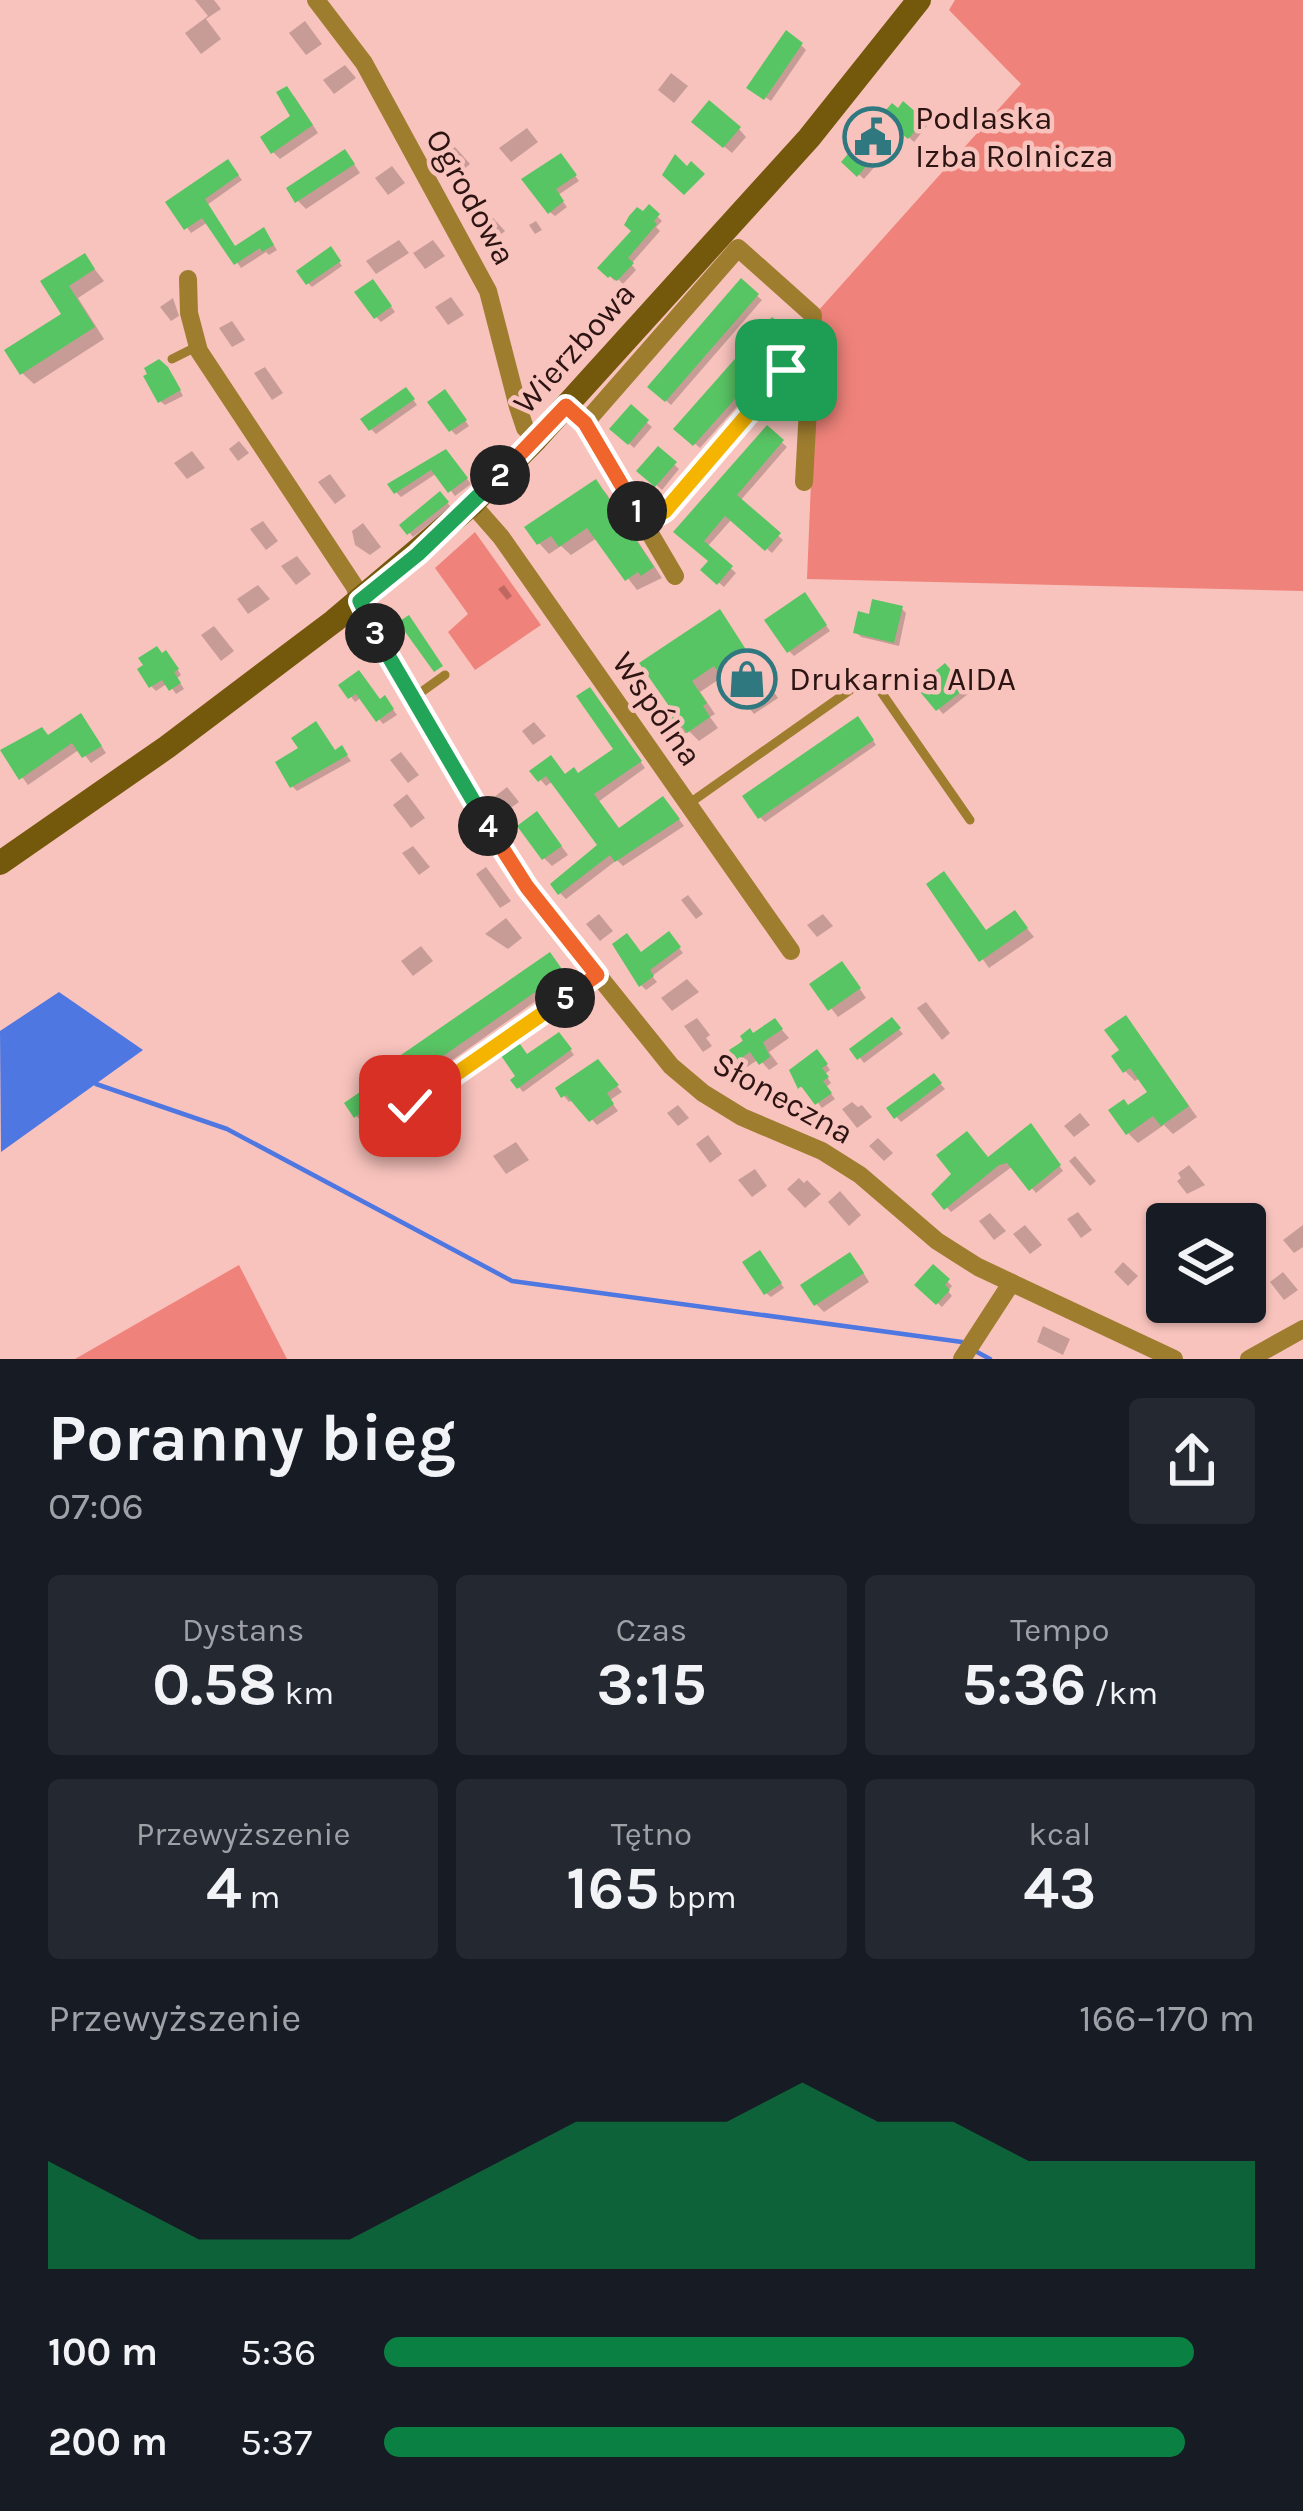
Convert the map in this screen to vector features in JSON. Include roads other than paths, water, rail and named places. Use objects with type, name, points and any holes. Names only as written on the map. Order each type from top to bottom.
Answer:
[{"type":"street","name":"Ogrodowa","points":[[316,0],[364,63],[488,291],[518,407],[525,428],[536,439]]},
{"type":"street","name":"Wierzbowa","points":[[0,863],[167,747],[360,601],[472,504],[536,439],[576,414],[730,241],[919,0]]},
{"type":"street","points":[[730,241],[813,315],[804,482]]},
{"type":"street","name":"Słoneczna","points":[[188,279],[189,313],[198,346],[355,587],[413,698],[527,887],[671,1066],[742,1117],[822,1150],[860,1174],[937,1240],[1010,1286],[1174,1359]]},
{"type":"street","points":[[645,523],[665,511],[786,370],[811,358]]},
{"type":"street","points":[[576,414],[675,576]]},
{"type":"street","name":"Wspólna","points":[[472,504],[501,537],[791,951]]},
{"type":"street","points":[[962,1359],[1010,1286]]},
{"type":"street","points":[[1249,1359],[1303,1329]]},
{"type":"lane","points":[[172,359],[198,346]]},
{"type":"lane","points":[[413,698],[445,675]]},
{"type":"lane","points":[[687,805],[870,676],[970,820]]},
{"type":"lane","points":[[410,1106],[597,975]]},
{"type":"water","points":[[59,992],[143,1050],[1,1152],[0,1031]]},
{"type":"waterway","points":[[96,1084],[227,1129],[512,1281],[962,1342]]},
{"type":"waterway","points":[[977,1352],[990,1359]]},
{"type":"place","name":"Podlaska Izba Rolnicza","points":[[873,137]]},
{"type":"place","name":"Drukarnia AIDA","points":[[747,679]]}]
